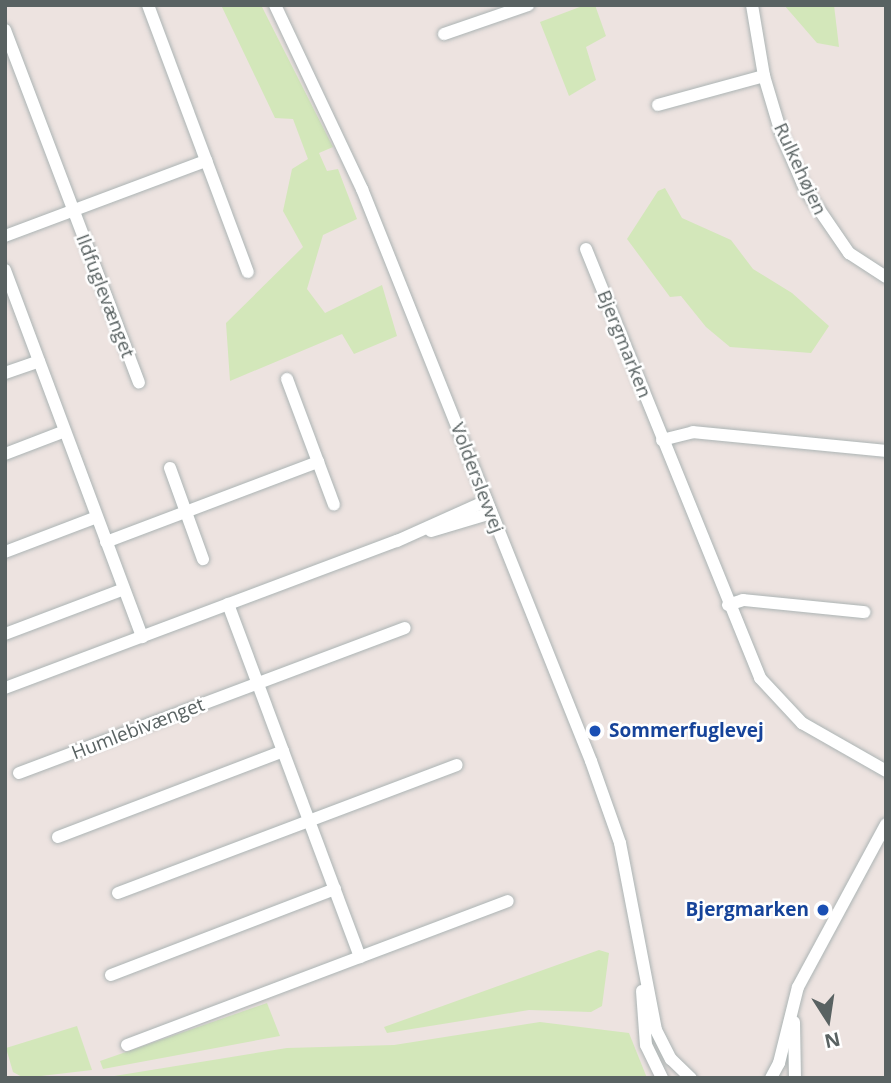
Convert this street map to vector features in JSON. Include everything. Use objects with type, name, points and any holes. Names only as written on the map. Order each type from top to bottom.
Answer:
[{"type":"street","points":[[148,5],[248,272]]},
{"type":"street","name":"Volderslevvej","points":[[275,5],[362,189],[611,813],[634,902],[642,962],[659,1038],[671,1059],[691,1078]]},
{"type":"street","points":[[444,33],[528,5]]},
{"type":"street","name":"Rulkehøjen","points":[[752,5],[764,76],[781,133],[829,230],[849,253],[886,277]]},
{"type":"street","name":"Ildfuglevænget","points":[[5,30],[139,382]]},
{"type":"street","points":[[658,106],[764,76]]},
{"type":"street","name":"Ildfuglevænget","points":[[5,236],[206,161]]},
{"type":"street","name":"Bjergmarken","points":[[586,249],[728,606],[760,678],[779,704],[830,741],[886,771]]},
{"type":"street","points":[[5,270],[9,293],[39,361],[142,637]]},
{"type":"street","points":[[5,373],[39,361]]},
{"type":"street","points":[[287,379],[334,505]]},
{"type":"street","points":[[5,454],[65,431]]},
{"type":"street","points":[[662,440],[693,432],[886,452]]},
{"type":"street","points":[[106,542],[318,462]]},
{"type":"street","points":[[170,468],[203,559]]},
{"type":"street","points":[[5,688],[489,507]]},
{"type":"street","points":[[5,552],[97,517]]},
{"type":"street","points":[[5,634],[124,589]]},
{"type":"street","points":[[728,606],[743,600],[864,612]]},
{"type":"street","points":[[228,604],[360,957]]},
{"type":"street","name":"Humlebivænget","points":[[19,774],[405,628]]},
{"type":"street","points":[[58,837],[283,751]]},
{"type":"street","points":[[118,893],[457,765]]},
{"type":"street","points":[[771,1078],[803,976],[886,824]]},
{"type":"street","points":[[111,975],[335,889]]},
{"type":"street","points":[[127,1045],[508,901]]},
{"type":"street","name":"Volderslevvej","points":[[642,962],[643,1030],[662,1078]]},
{"type":"street","points":[[794,1007],[795,1078]]},
{"type":"green space","points":[[221,5],[261,5],[333,147],[319,153],[327,171],[338,169],[357,219],[323,235],[307,289],[325,313],[382,285],[397,336],[354,354],[342,334],[230,381],[226,323],[303,247],[283,211],[292,169],[308,159],[293,119],[275,118]]},
{"type":"green space","points":[[585,5],[595,5],[606,36],[586,47],[596,80],[569,96],[540,22]]},
{"type":"green space","points":[[784,5],[834,5],[839,47],[817,43]]},
{"type":"green space","points":[[665,188],[682,218],[731,240],[753,269],[792,293],[829,326],[811,353],[730,347],[706,327],[681,296],[670,297],[627,239],[658,191]]},
{"type":"green space","points":[[599,950],[609,953],[602,1006],[591,1012],[529,1010],[387,1033],[384,1027]]},
{"type":"green space","points":[[267,1003],[280,1036],[103,1069],[100,1061]]},
{"type":"green space","points":[[540,1022],[629,1033],[647,1078],[102,1078],[287,1048],[394,1045]]},
{"type":"green space","points":[[77,1026],[92,1070],[24,1078],[13,1072],[6,1048]]},
{"type":"place","name":"Sommerfuglevej","points":[[595,731]]},
{"type":"place","name":"Bjergmarken","points":[[823,910]]}]
